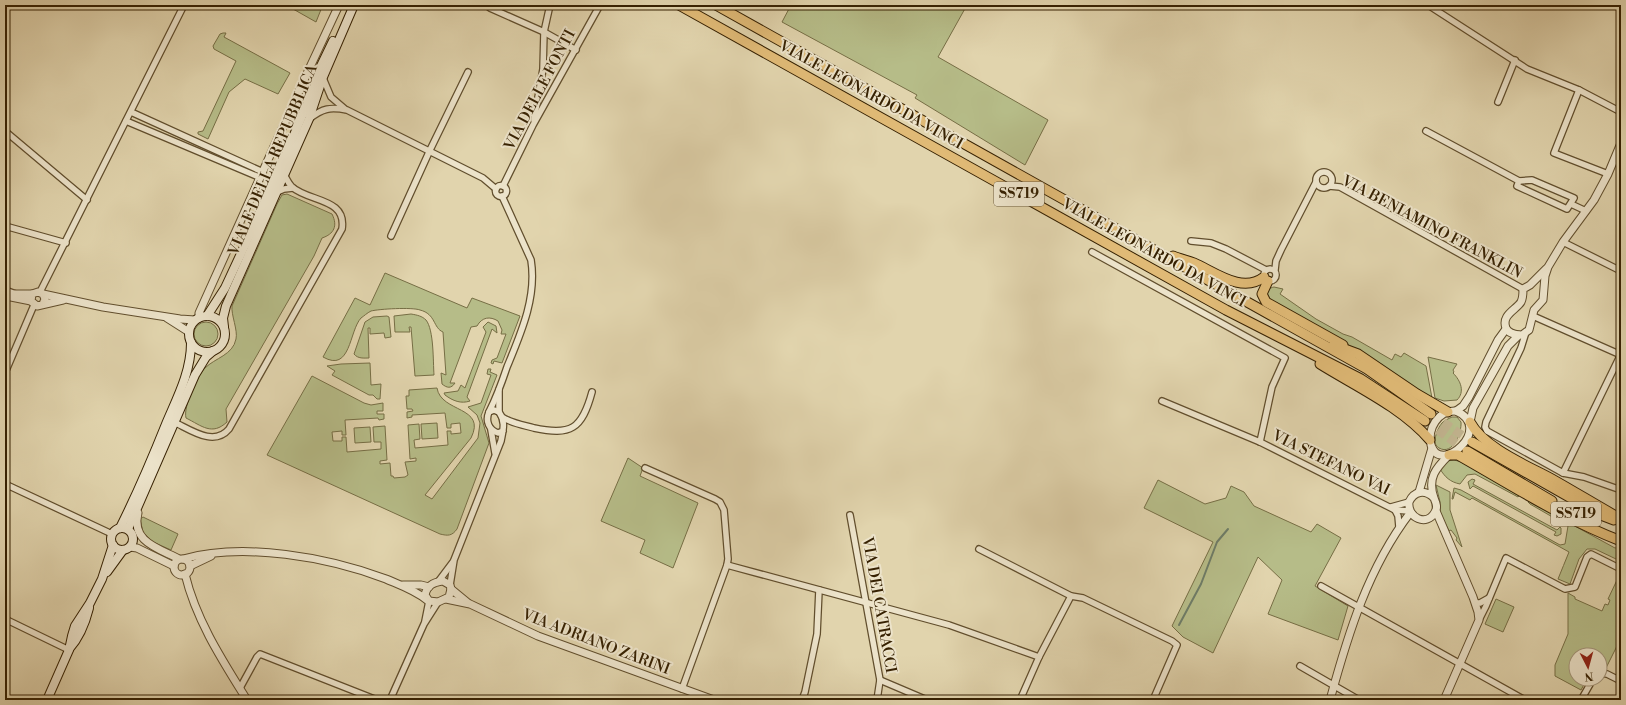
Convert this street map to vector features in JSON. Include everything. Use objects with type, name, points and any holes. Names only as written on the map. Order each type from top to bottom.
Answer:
[{"type":"highway","name":"VIALE LEONARDO DA VINCI","points":[[679,5],[1212,302],[1361,378],[1428,418],[1367,369],[716,5]]},
{"type":"highway","points":[[1153,250],[1193,263],[1235,282],[1247,284],[1254,283],[1268,273]]},
{"type":"highway","points":[[1268,273],[1262,294],[1266,302],[1318,330],[1358,354],[1425,399],[1452,411]]},
{"type":"highway","points":[[1272,332],[1386,404],[1421,430],[1431,444]]},
{"type":"highway","points":[[1301,332],[1358,354]]},
{"type":"highway","points":[[1470,422],[1473,429],[1482,438],[1502,452],[1621,519]]},
{"type":"highway","name":"SS719","points":[[1472,442],[1602,515],[1621,523]]},
{"type":"highway","name":"SS719","points":[[1467,451],[1621,541]]},
{"type":"highway","points":[[1449,455],[1458,455],[1529,495],[1603,534],[1621,541]]},
{"type":"main road","name":"VIALE DELLA REPUBBLICA","points":[[189,332],[219,297],[240,258],[301,121],[320,68],[350,5]]},
{"type":"main road","name":"VIALE DELLA REPUBBLICA","points":[[124,528],[141,498],[199,366],[224,342],[225,337],[223,318],[226,306],[309,119],[323,77],[354,5]]},
{"type":"main road","points":[[200,318],[218,319],[224,327]]},
{"type":"main road","points":[[124,528],[186,377],[191,353],[189,332]]},
{"type":"main road","points":[[191,343],[198,350],[208,352],[213,351]]},
{"type":"main road","points":[[46,700],[69,650],[78,638],[85,623],[90,603],[102,579],[113,546],[111,542],[112,534],[114,531],[124,528]]},
{"type":"main road","points":[[102,579],[127,548],[133,537],[124,528]]},
{"type":"main road","points":[[113,546],[118,549],[127,548]]},
{"type":"street","points":[[42,293],[184,5]]},
{"type":"street","name":"VIALE DELLA REPUBBLICA","points":[[200,318],[199,313],[210,288],[304,80],[340,5]]},
{"type":"street","points":[[491,5],[490,8],[544,32],[576,50]]},
{"type":"street","points":[[533,125],[542,69],[544,32],[550,5]]},
{"type":"street","name":"VIA DELLE FONTI","points":[[502,196],[505,195],[506,191],[503,186],[533,125],[600,5]]},
{"type":"street","points":[[1428,5],[1527,69],[1579,90],[1621,112]]},
{"type":"street","points":[[1498,102],[1515,60]]},
{"type":"street","points":[[391,236],[430,150],[468,72]]},
{"type":"street","points":[[323,77],[331,97],[347,110],[430,150],[483,178],[496,189],[497,195],[502,196],[531,260],[532,289],[527,312],[487,419],[491,429],[495,453]]},
{"type":"street","points":[[1579,90],[1554,152],[1608,174]]},
{"type":"street","points":[[309,119],[323,110],[334,108],[347,110]]},
{"type":"street","points":[[130,112],[150,120],[262,175]]},
{"type":"street","points":[[146,130],[150,120]]},
{"type":"street","points":[[126,122],[262,175]]},
{"type":"street","points":[[5,131],[87,200]]},
{"type":"street","points":[[1426,131],[1519,181],[1532,180],[1574,198],[1567,210],[1517,186],[1519,181]]},
{"type":"street","points":[[1478,620],[1475,603],[1436,511],[1437,506],[1432,489],[1433,474],[1436,467],[1449,455],[1461,447],[1469,432],[1474,408],[1497,363],[1508,346],[1529,330],[1534,310],[1542,300],[1545,276],[1548,267],[1563,242],[1586,211],[1608,174],[1621,143]]},
{"type":"street","points":[[1191,240],[1211,243],[1226,249],[1268,273],[1276,261],[1308,198],[1316,182],[1315,179],[1318,174],[1326,172],[1331,176],[1332,180],[1329,186],[1322,188],[1320,187],[1308,198]]},
{"type":"street","points":[[284,174],[293,188]]},
{"type":"street","points":[[1316,182],[1320,187]]},
{"type":"street","points":[[496,189],[499,186],[503,186]]},
{"type":"street","name":"VIA BENIAMINO FRANKLIN","points":[[1329,186],[1340,187],[1440,243],[1526,287]]},
{"type":"street","points":[[174,422],[212,438],[225,434],[241,409],[342,229],[342,216],[333,205],[293,188],[284,189],[277,192]]},
{"type":"street","points":[[1571,204],[1586,211]]},
{"type":"street","points":[[5,226],[66,243]]},
{"type":"street","points":[[1563,242],[1621,271]]},
{"type":"street","points":[[1092,252],[1285,358],[1272,387],[1260,442]]},
{"type":"street","points":[[1412,514],[1409,502],[1411,498],[1419,492],[1431,444],[1433,425],[1440,415],[1463,406],[1498,340],[1506,329],[1506,319],[1509,314],[1516,309],[1521,301],[1526,287],[1548,267]]},
{"type":"street","points":[[1526,287],[1539,285],[1544,290]]},
{"type":"street","points":[[5,373],[36,292],[65,300],[166,317],[200,318]]},
{"type":"street","points":[[42,293],[45,299],[43,304]]},
{"type":"street","points":[[5,294],[16,294],[32,300],[39,306],[65,300]]},
{"type":"street","points":[[5,294],[32,300]]},
{"type":"street","points":[[1533,316],[1621,355],[1563,473]]},
{"type":"street","points":[[166,317],[189,332]]},
{"type":"street","points":[[1506,329],[1512,334],[1522,334]]},
{"type":"street","points":[[1522,334],[1521,348],[1486,422],[1485,427],[1487,431],[1563,473],[1584,477],[1621,490]]},
{"type":"street","points":[[174,566],[176,562],[181,559],[196,555],[241,551],[326,561],[370,573],[402,585],[420,594],[428,601],[438,602],[446,599],[451,593],[454,560],[503,430],[500,414],[499,388]]},
{"type":"street","points":[[489,412],[494,410],[519,424],[547,431],[558,432],[569,430],[587,410],[592,392]]},
{"type":"street","name":"VIA STEFANO VAI","points":[[1162,401],[1260,442],[1393,509],[1412,514]]},
{"type":"street","points":[[1452,411],[1464,414],[1470,422]]},
{"type":"street","points":[[491,429],[498,433],[513,425],[519,424]]},
{"type":"street","points":[[1431,444],[1438,454],[1449,455]]},
{"type":"street","points":[[645,468],[720,502],[724,510],[728,565],[682,689]]},
{"type":"street","points":[[5,484],[112,534]]},
{"type":"street","points":[[1419,492],[1427,493],[1434,498]]},
{"type":"street","points":[[141,498],[136,522],[138,534],[150,544],[188,562],[190,566]]},
{"type":"street","name":"VIA STEFANO VAI","points":[[1393,509],[1409,502]]},
{"type":"street","points":[[1393,509],[1398,516],[1400,527]]},
{"type":"street","points":[[1412,514],[1425,520],[1430,518],[1436,511]]},
{"type":"street","points":[[1330,700],[1358,608],[1383,555],[1400,527],[1412,514]]},
{"type":"street","name":"VIA DEI CATRACCI","points":[[850,515],[880,680],[877,700]]},
{"type":"street","points":[[127,548],[137,548],[174,566],[178,573],[185,574]]},
{"type":"street","points":[[978,549],[1071,596],[1083,598],[1177,645],[1153,700]]},
{"type":"street","points":[[185,574],[188,572],[190,566],[217,554]]},
{"type":"street","points":[[1444,700],[1478,620],[1490,598],[1506,558],[1566,589],[1576,587],[1587,557],[1591,554],[1621,569]]},
{"type":"street","points":[[438,582],[454,560]]},
{"type":"street","points":[[728,565],[867,604],[949,625],[1039,657]]},
{"type":"street","points":[[185,574],[190,592],[206,632],[247,700]]},
{"type":"street","points":[[402,585],[429,586],[443,581],[470,604]]},
{"type":"street","points":[[424,624],[428,601],[426,591],[429,586]]},
{"type":"street","points":[[1321,586],[1525,700]]},
{"type":"street","points":[[802,700],[817,634],[819,590]]},
{"type":"street","points":[[1020,700],[1039,657],[1071,596]]},
{"type":"street","points":[[1475,603],[1480,603],[1490,598]]},
{"type":"street","points":[[446,599],[470,604]]},
{"type":"street","points":[[390,700],[424,624],[438,602]]},
{"type":"street","name":"VIA ADRIANO ZARINI","points":[[470,604],[538,636],[682,689],[692,696],[714,700]]},
{"type":"street","points":[[5,619],[69,650]]},
{"type":"street","points":[[240,688],[260,654],[376,700]]},
{"type":"street","points":[[1300,666],[1359,700]]},
{"type":"street","points":[[1608,674],[1621,681]]},
{"type":"street","points":[[880,680],[927,700]]},
{"type":"street","points":[[1581,700],[1588,687]]},
{"type":"green space","points":[[286,5],[318,5],[322,7],[316,22]]},
{"type":"green space","points":[[791,5],[967,5],[938,57],[1048,120],[1025,165],[915,98],[917,95],[782,22]]},
{"type":"green space","points":[[226,33],[224,37],[290,73],[278,94],[245,79],[229,92],[208,139],[198,134],[198,132],[203,131],[236,61],[214,49],[213,46],[220,34]]},
{"type":"green space","points":[[287,194],[332,214],[335,222],[334,229],[322,238],[314,256],[226,409],[227,422],[217,428],[207,428],[186,418],[189,399],[195,384],[205,368],[228,353],[234,344],[236,335],[232,306],[277,204],[282,195]]},
{"type":"green space","points":[[385,273],[467,308],[472,298],[520,316],[502,363],[494,361],[493,364],[491,363],[492,360],[497,358],[506,334],[501,334],[502,330],[498,321],[492,318],[486,318],[477,326],[471,327],[450,383],[455,383],[450,387],[442,384],[441,373],[446,375],[443,332],[437,327],[429,315],[416,309],[388,309],[371,311],[361,318],[357,324],[344,355],[339,359],[332,360],[323,357],[355,298],[370,305]]},
{"type":"green space","points":[[1274,287],[1283,289],[1280,294],[1316,319],[1343,334],[1352,337],[1392,360],[1395,354],[1401,357],[1404,353],[1426,366],[1432,398],[1431,399],[1380,364],[1345,343],[1271,302],[1267,292]]},
{"type":"green space","points":[[411,314],[423,318],[429,325],[432,338],[434,375],[415,376],[411,327],[409,327],[410,332],[395,332],[394,316]]},
{"type":"green space","points":[[373,317],[389,317],[391,337],[385,338],[384,333],[370,334],[370,328],[368,328],[369,358],[357,357],[354,354],[365,322]]},
{"type":"green space","points":[[206,322],[215,325],[218,334],[215,343],[206,346],[197,343],[194,334],[197,325]]},
{"type":"green space","points":[[488,322],[496,326],[497,333],[492,329],[467,397],[470,401],[460,402],[451,399],[444,393],[458,391],[461,385],[465,388],[486,332],[483,327]]},
{"type":"green space","points":[[1428,357],[1457,364],[1453,370],[1453,373],[1460,383],[1461,394],[1457,400],[1444,401],[1435,398]]},
{"type":"green space","points":[[370,363],[371,385],[381,384],[380,399],[377,399],[373,395],[369,395],[332,375],[335,371],[327,366],[341,364]]},
{"type":"green space","points":[[488,369],[491,369],[490,372],[497,375],[481,416],[489,443],[457,529],[452,534],[440,534],[267,455],[312,376],[364,403],[371,405],[383,403],[383,411],[377,411],[377,414],[384,414],[384,419],[345,420],[346,435],[342,435],[342,431],[332,432],[333,441],[342,441],[342,437],[346,437],[347,452],[381,449],[381,442],[374,442],[373,427],[385,426],[387,460],[380,461],[380,464],[390,463],[391,476],[394,478],[405,477],[408,475],[405,462],[416,461],[416,458],[410,459],[408,425],[419,424],[420,439],[414,440],[415,448],[448,445],[447,431],[451,431],[451,434],[461,433],[460,423],[451,424],[451,428],[447,428],[445,413],[412,415],[412,417],[407,418],[407,412],[413,411],[412,409],[407,409],[406,396],[409,396],[409,390],[437,388],[440,396],[446,402],[462,410],[473,420],[474,428],[471,438],[425,495],[432,499],[478,438],[480,423],[477,415],[468,407],[481,403],[491,375],[487,374]]},
{"type":"green space","points":[[1452,417],[1457,417],[1461,422],[1460,431],[1456,442],[1448,449],[1444,450],[1437,446],[1435,440],[1438,429],[1442,423]]},
{"type":"green space","points":[[437,423],[438,438],[422,439],[421,424]]},
{"type":"green space","points":[[370,427],[371,442],[355,443],[354,428]]},
{"type":"green space","points":[[628,458],[643,468],[640,476],[698,503],[673,568],[640,553],[645,540],[601,521]]},
{"type":"green space","points":[[1454,460],[1462,462],[1519,496],[1518,497],[1475,474],[1467,475],[1460,484],[1453,482],[1446,477],[1440,469],[1447,461]]},
{"type":"green space","points":[[1472,479],[1475,480],[1473,484],[1557,530],[1560,527],[1561,534],[1557,536],[1554,535],[1556,532],[1473,486],[1470,489],[1468,482]]},
{"type":"green space","points":[[1158,480],[1205,504],[1226,498],[1231,486],[1244,492],[1254,506],[1311,532],[1317,524],[1341,538],[1315,586],[1348,606],[1338,640],[1268,614],[1282,580],[1258,557],[1213,653],[1183,637],[1172,626],[1213,542],[1144,508]]},
{"type":"green space","points":[[1436,485],[1450,492],[1450,510],[1462,547],[1456,540],[1457,538],[1451,530],[1449,531],[1440,513],[1440,502]]},
{"type":"green space","points":[[1454,488],[1461,490],[1560,545],[1565,544],[1568,526],[1530,504],[1528,502],[1529,501],[1615,548],[1621,547],[1621,557],[1616,559],[1595,549],[1587,549],[1579,559],[1570,584],[1558,579],[1569,552],[1472,498],[1470,500],[1455,492],[1452,499]]},
{"type":"green space","points":[[143,517],[178,534],[171,550],[153,542],[143,532],[140,519]]},
{"type":"green space","points":[[1617,580],[1621,582],[1621,638],[1608,664],[1608,647],[1568,647],[1568,683],[1555,676],[1555,665],[1568,634],[1568,593],[1575,597],[1575,599],[1602,611],[1605,604],[1608,605],[1610,600],[1608,599]]},
{"type":"green space","points":[[1496,599],[1514,607],[1503,632],[1485,624]]},
{"type":"green space","points":[[1575,687],[1583,687],[1581,690]]},
{"type":"waterway","points":[[1179,625],[1201,584],[1217,542],[1228,529]]},
{"type":"tunnel","points":[[1432,415],[1472,442]]},
{"type":"tunnel","points":[[1427,422],[1467,451]]}]
